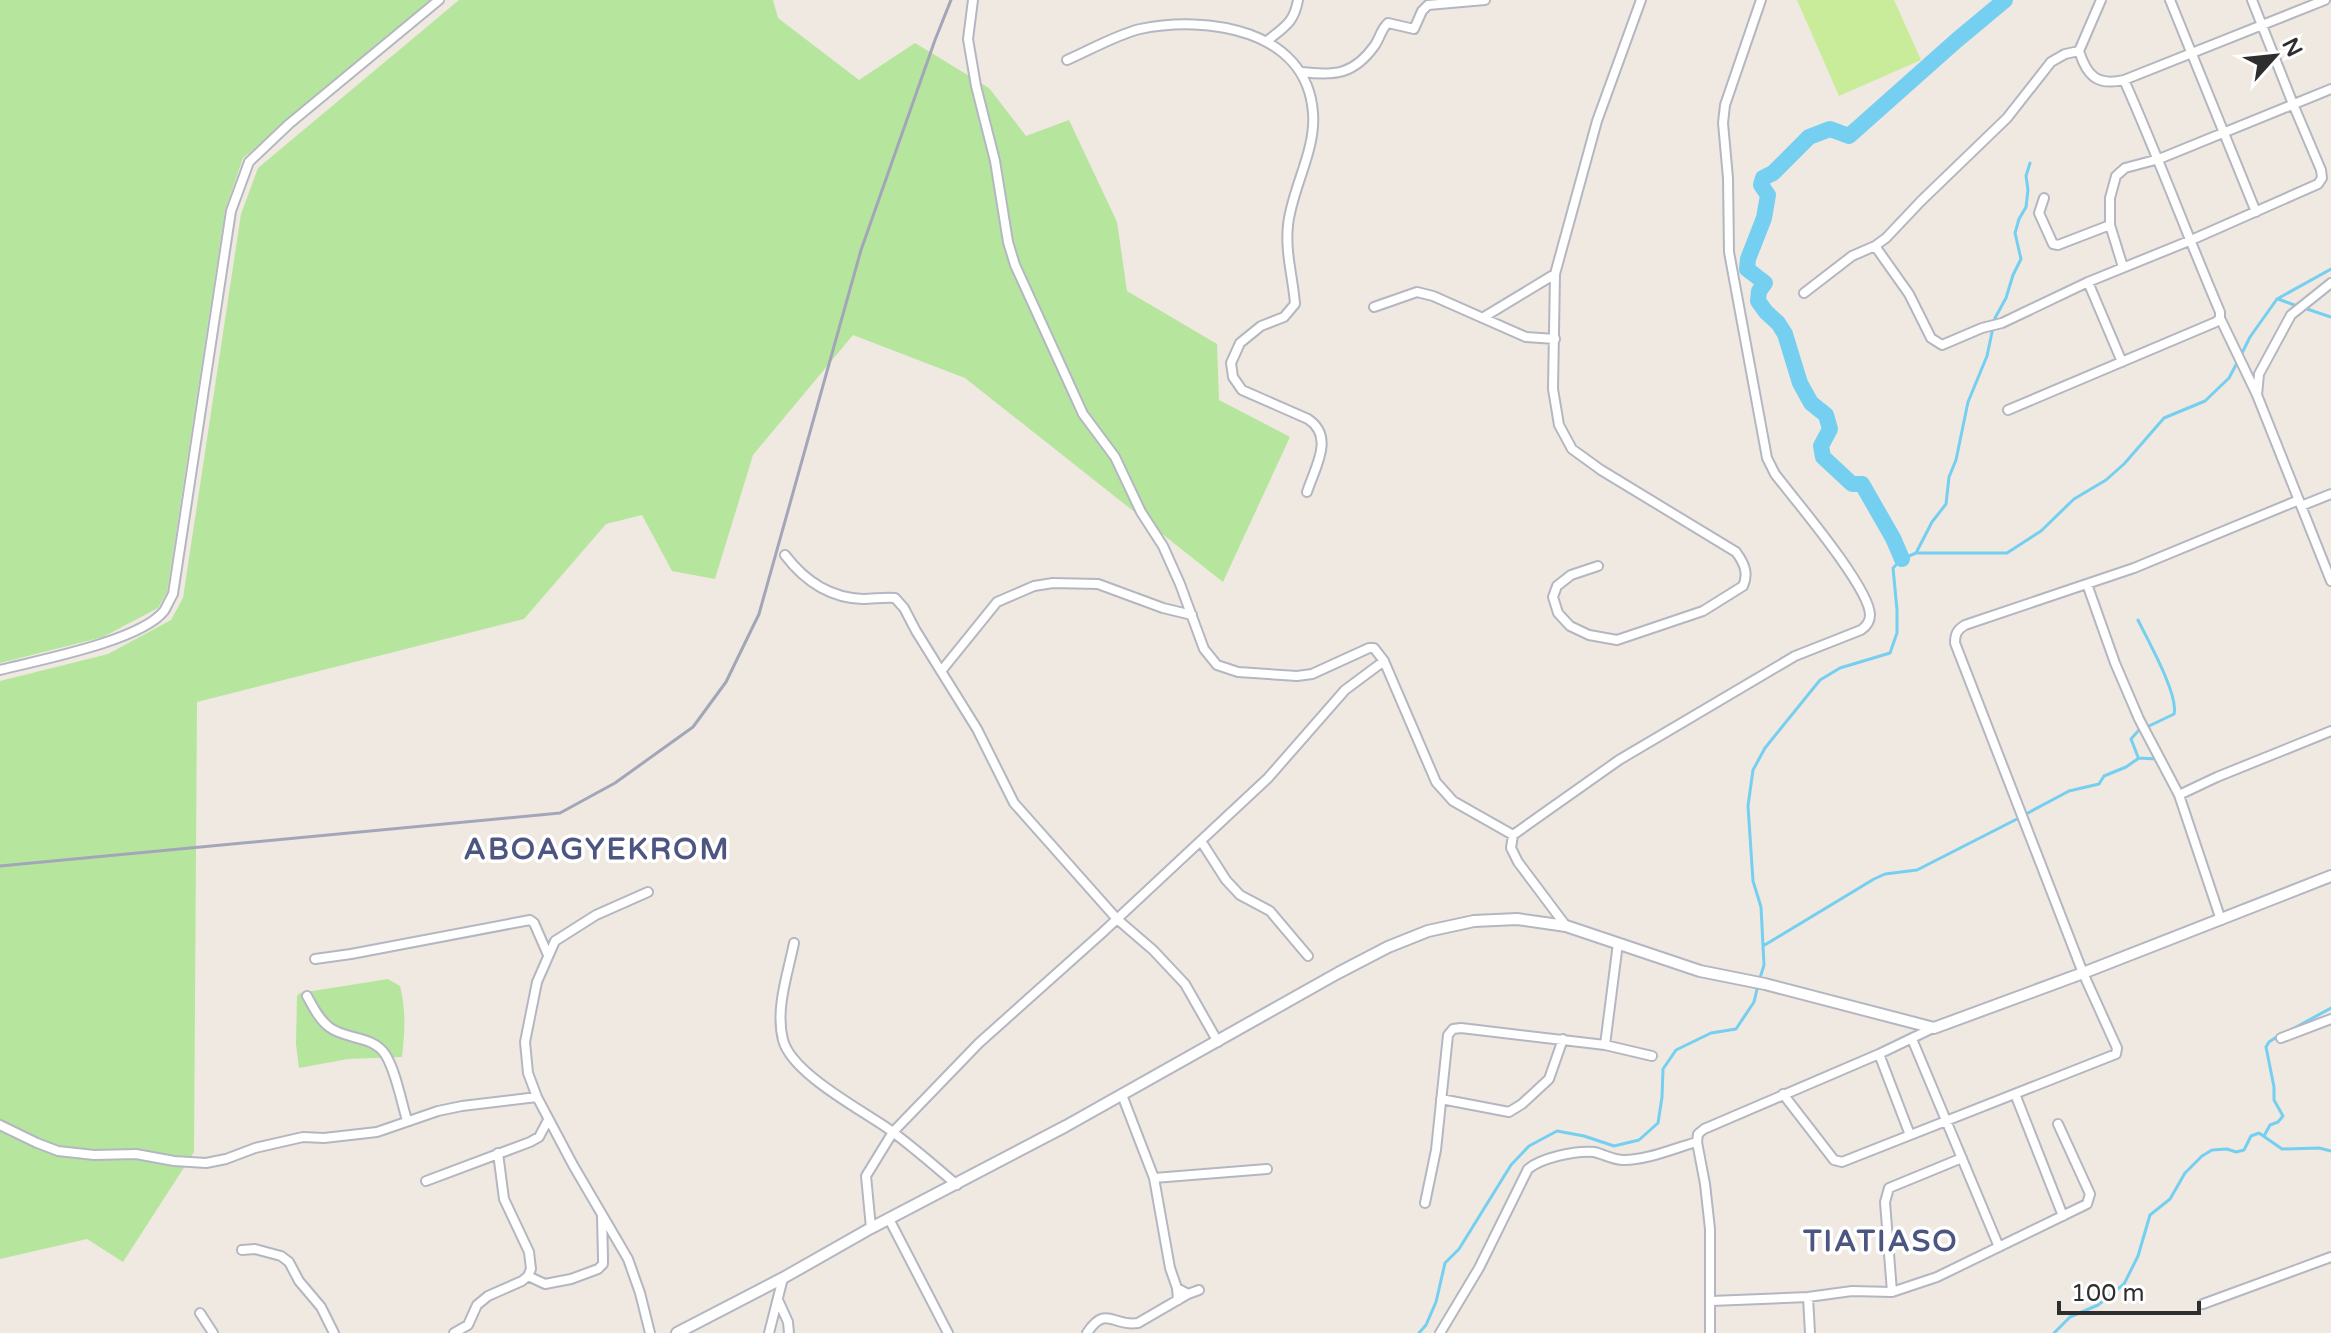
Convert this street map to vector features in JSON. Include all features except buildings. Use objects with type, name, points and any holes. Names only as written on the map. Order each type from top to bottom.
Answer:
[{"type":"street","points":[[0,670],[105,643],[140,628],[163,612],[173,594],[231,211],[249,162],[289,124],[439,0]]},
{"type":"street","points":[[973,0],[968,39],[1015,265],[1083,414],[1115,457],[1141,512],[1163,546],[1204,649],[1217,665],[1238,672],[1297,676],[1312,674],[1369,648],[1379,651],[1436,782],[1453,801],[1513,835]]},
{"type":"street","points":[[1267,41],[1290,22],[1296,14],[1298,0]]},
{"type":"street","points":[[1302,72],[1328,75],[1345,71],[1376,44],[1384,26],[1393,23],[1414,29],[1428,5],[1485,0]]},
{"type":"street","points":[[1598,566],[1571,575],[1557,586],[1553,597],[1558,613],[1570,626],[1589,635],[1617,640],[1703,611],[1743,586],[1746,579],[1745,564],[1736,552],[1601,470],[1572,449],[1559,425],[1553,389],[1555,274],[1597,121],[1641,0]]},
{"type":"street","points":[[1566,926],[1518,862],[1511,848],[1513,835],[1619,760],[1795,656],[1869,624],[1867,599],[1775,474],[1767,458],[1729,252],[1728,178],[1723,123],[1725,105],[1761,0]]},
{"type":"street","points":[[2101,0],[2079,51],[2084,66],[2094,78],[2107,84],[2329,1]]},
{"type":"street","points":[[2170,0],[2256,212]]},
{"type":"street","points":[[1875,246],[1909,294],[1931,338],[1942,345],[2002,323],[2088,282],[2318,184],[2322,178],[2321,170],[2252,0]]},
{"type":"street","points":[[1067,60],[1139,29],[1196,24],[1247,32],[1267,41],[1293,60],[1302,72],[1314,115],[1311,141],[1288,224],[1287,260],[1295,304],[1284,317],[1261,326],[1240,343],[1231,363],[1233,377],[1242,390],[1308,419],[1317,426],[1322,436],[1322,448],[1307,492]]},
{"type":"street","points":[[1804,293],[1852,256],[1886,238],[2007,118],[2051,62],[2079,51]]},
{"type":"street","points":[[2124,80],[2159,159],[2220,318],[2257,395],[2331,581]]},
{"type":"street","points":[[2123,267],[2110,225],[2110,198],[2116,176],[2125,168],[2159,159],[2331,89]]},
{"type":"street","points":[[2044,198],[2039,213],[2053,244],[2058,245],[2110,225]]},
{"type":"street","points":[[1484,317],[1555,274]]},
{"type":"street","points":[[2088,282],[2122,362]]},
{"type":"street","points":[[2257,395],[2259,374],[2291,315],[2331,283]]},
{"type":"street","points":[[1374,307],[1417,292],[1484,317],[1526,337],[1555,339]]},
{"type":"street","points":[[2008,410],[2220,318]]},
{"type":"street","points":[[1783,1094],[1834,1160],[1842,1162],[2117,1052],[1990,739],[1955,643],[1958,629],[2331,494]]},
{"type":"street","points":[[785,555],[815,585],[857,599],[895,598],[904,608],[977,729],[1014,803],[1117,919],[1153,950],[1185,984],[1218,1042]]},
{"type":"street","points":[[942,670],[997,602],[1034,586],[1053,583],[1098,584],[1163,608],[1192,615]]},
{"type":"street","points":[[2087,584],[2139,719],[2179,795],[2221,920]]},
{"type":"street","points":[[871,1228],[866,1176],[893,1132],[979,1043],[1268,778],[1345,690],[1384,661]]},
{"type":"street","points":[[2179,795],[2331,731]]},
{"type":"street","points":[[1201,841],[1226,880],[1240,895],[1270,911],[1308,956]]},
{"type":"street","points":[[1710,1333],[1710,1229],[1697,1142],[1698,1134],[1704,1129],[1934,1028],[2331,876]]},
{"type":"street","points":[[648,892],[596,915],[555,941],[537,982],[525,1042],[528,1073],[537,1097],[628,1259],[650,1333]]},
{"type":"street","points":[[677,1333],[957,1185],[1338,973],[1388,947],[1428,931],[1474,921],[1517,919],[1566,926],[1700,971],[1765,984],[1934,1028]]},
{"type":"street","points":[[315,959],[530,920],[548,955]]},
{"type":"street","points":[[794,943],[783,991],[780,1023],[789,1055],[844,1102],[893,1132],[957,1185]]},
{"type":"street","points":[[1605,1045],[1618,943]]},
{"type":"street","points":[[307,996],[317,1015],[330,1028],[364,1039],[384,1053],[407,1120]]},
{"type":"street","points":[[2281,1038],[2331,1019]]},
{"type":"street","points":[[1425,1203],[1436,1150],[1448,1035],[1453,1029],[1563,1039],[1652,1056]]},
{"type":"street","points":[[1441,1099],[1509,1112],[1516,1109],[1549,1079],[1563,1039]]},
{"type":"street","points":[[1912,1039],[1999,1247]]},
{"type":"street","points":[[1879,1054],[1910,1135]]},
{"type":"street","points":[[2015,1094],[2063,1216]]},
{"type":"street","points":[[1122,1095],[1154,1178],[1178,1300]]},
{"type":"street","points":[[0,1125],[58,1151],[94,1155],[136,1154],[206,1163],[303,1137],[324,1138],[377,1132],[407,1120],[462,1106],[537,1097]]},
{"type":"street","points":[[426,1181],[530,1142],[539,1137],[548,1120]]},
{"type":"street","points":[[1711,1301],[1808,1297],[1852,1291],[1892,1292],[1937,1277],[2087,1204],[2090,1194],[2058,1124]]},
{"type":"street","points":[[1440,1333],[1479,1268],[1528,1169],[1536,1163],[1564,1155],[1592,1152],[1611,1159],[1636,1158],[1697,1142]]},
{"type":"street","points":[[454,1333],[468,1325],[477,1305],[488,1296],[522,1281],[531,1269],[529,1252],[504,1199],[498,1153]]},
{"type":"street","points":[[1892,1292],[1885,1202],[1889,1188],[1962,1158]]},
{"type":"street","points":[[1154,1178],[1267,1169]]},
{"type":"street","points":[[528,1276],[545,1284],[598,1269],[603,1264],[601,1211]]},
{"type":"street","points":[[889,1219],[948,1333]]},
{"type":"street","points":[[242,1250],[255,1249],[281,1256],[289,1262],[299,1281],[321,1307],[334,1333]]},
{"type":"street","points":[[2203,1304],[2331,1257]]},
{"type":"street","points":[[769,1333],[783,1278]]},
{"type":"street","points":[[1177,1288],[1188,1294]]},
{"type":"street","points":[[1087,1333],[1101,1318],[1132,1324],[1199,1290]]},
{"type":"street","points":[[1808,1297],[1810,1333]]},
{"type":"street","points":[[778,1299],[788,1322],[789,1333]]},
{"type":"street","points":[[200,1313],[213,1333]]},
{"type":"green space","points":[[0,0],[432,0],[243,158],[225,210],[167,592],[158,608],[103,637],[0,663]]},
{"type":"green space","points":[[459,0],[773,0],[778,18],[859,80],[915,43],[989,88],[1026,136],[1069,120],[1117,222],[1127,291],[1217,344],[1219,400],[1290,437],[1223,582],[965,378],[853,335],[753,455],[715,579],[672,571],[642,515],[606,524],[524,619],[197,702],[194,1152],[123,1262],[87,1239],[0,1259],[0,681],[108,654],[171,620],[183,598],[241,214],[258,168]]},
{"type":"green space","points":[[1797,0],[1894,0],[1921,60],[1839,96]]},
{"type":"green space","points":[[388,979],[400,986],[402,995],[402,1057],[348,1059],[299,1068],[296,1044],[297,996],[300,993]]},
{"type":"waterway","points":[[1902,559],[1862,484],[1852,484],[1823,457],[1821,446],[1830,429],[1826,415],[1811,403],[1800,383],[1785,334],[1758,301],[1759,291],[1765,283],[1747,269],[1764,218],[1768,195],[1761,185],[1763,178],[1773,173],[1809,137],[1830,129],[1849,136],[2005,0]]},
{"type":"waterway","points":[[1916,553],[1932,522],[1946,504],[1949,477],[1956,460],[1968,402],[1987,356],[1995,318],[2021,259],[2015,233],[2026,207],[2026,176],[2030,163]]},
{"type":"waterway","points":[[2241,355],[2277,299],[2331,269]]},
{"type":"waterway","points":[[2278,299],[2297,306]]},
{"type":"waterway","points":[[2304,308],[2331,317]]},
{"type":"waterway","points":[[1760,978],[1764,965],[1761,907],[1753,881],[1748,806],[1753,770],[1765,748],[1820,680],[1840,668],[1890,653],[1897,633],[1893,568],[1902,559],[1916,553],[2007,553],[2041,531],[2074,499],[2106,480],[2164,418],[2205,401],[2229,378],[2238,361]]},
{"type":"waterway","points":[[2138,620],[2167,681],[2174,705],[2174,714],[2147,727]]},
{"type":"waterway","points":[[2138,757],[2131,739],[2139,730]]},
{"type":"waterway","points":[[2026,814],[2069,791],[2099,784],[2104,776],[2139,758],[2157,759]]},
{"type":"waterway","points":[[1763,946],[1874,879],[1885,874],[1917,870],[2017,819]]},
{"type":"waterway","points":[[1419,1333],[1436,1302],[1445,1263],[1459,1249],[1511,1165],[1529,1146],[1557,1131],[1614,1146],[1639,1140],[1658,1123],[1663,1069],[1676,1050],[1711,1033],[1736,1029],[1754,1002],[1758,985]]},
{"type":"waterway","points":[[2289,1031],[2331,1008]]},
{"type":"waterway","points":[[2264,1136],[2270,1125],[2283,1116],[2274,1100],[2266,1047],[2278,1036]]},
{"type":"waterway","points":[[2054,1333],[2070,1317],[2098,1305],[2124,1284],[2138,1256],[2150,1215],[2170,1199],[2185,1173],[2202,1156],[2212,1150],[2244,1150],[2251,1136],[2259,1133],[2282,1149],[2319,1148],[2331,1151]]},
{"type":"railway","points":[[0,866],[560,813],[615,783],[693,727],[726,682],[759,614],[861,250],[951,0]]},
{"type":"district","name":"ABOAGYEKROM","points":[[597,849]]},
{"type":"district","name":"TIATIASO","points":[[1881,1241]]}]
